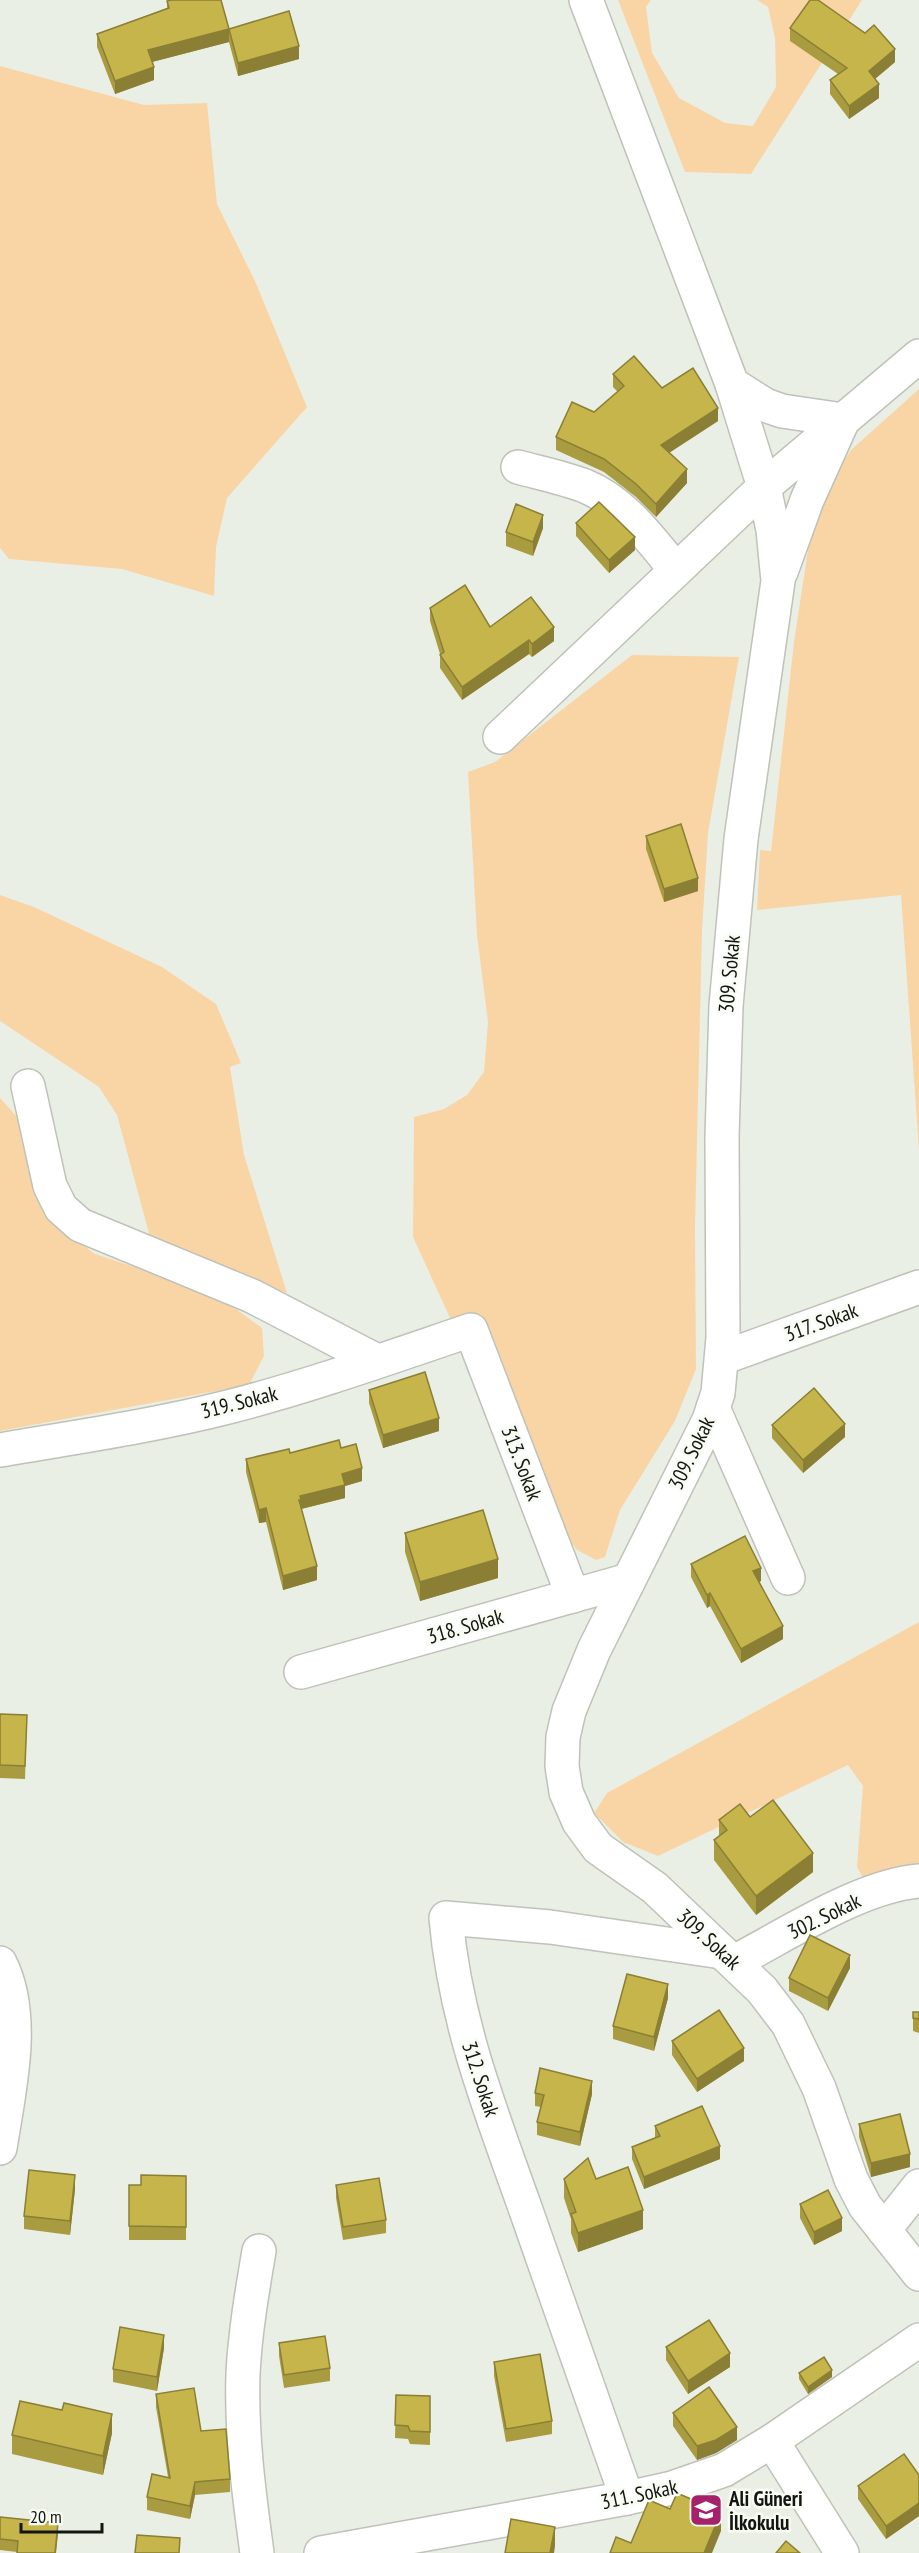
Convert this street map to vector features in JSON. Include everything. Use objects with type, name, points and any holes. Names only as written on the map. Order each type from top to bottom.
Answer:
[{"type":"street","name":"309. Sokak","points":[[586,0],[732,384],[764,487],[773,530],[778,580],[741,839],[726,1006],[722,1137],[724,1285],[722,1358],[718,1393],[709,1420],[594,1650],[568,1711],[563,1737],[562,1766],[566,1792],[579,1822],[598,1848],[655,1888],[762,1989],[788,2024],[819,2088],[851,2179],[865,2206],[919,2274]]},
{"type":"street","points":[[500,737],[764,487],[919,356]]},
{"type":"street","points":[[732,384],[765,405],[782,411],[843,420]]},
{"type":"street","points":[[778,580],[807,500],[843,420]]},
{"type":"street","points":[[518,467],[585,486],[611,501],[637,524],[676,570]]},
{"type":"street","points":[[28,1086],[50,1186],[61,1208],[80,1225],[252,1296],[377,1361]]},
{"type":"street","name":"317. Sokak","points":[[722,1358],[919,1287]]},
{"type":"street","name":"319. Sokak","points":[[0,1450],[227,1407],[322,1380],[471,1330]]},
{"type":"street","name":"313. Sokak","points":[[471,1330],[573,1596]]},
{"type":"street","points":[[713,1408],[788,1578]]},
{"type":"street","name":"318. Sokak","points":[[301,1672],[629,1580]]},
{"type":"street","name":"302. Sokak","points":[[728,1957],[842,1905],[886,1888],[919,1881]]},
{"type":"street","name":"312. Sokak","points":[[627,2498],[488,2103],[466,2033],[454,1984],[446,1918],[550,1927],[728,1957]]},
{"type":"street","points":[[0,1963],[9,1982],[13,1999],[14,2034],[9,2090],[0,2148]]},
{"type":"street","points":[[884,2230],[919,2186]]},
{"type":"street","points":[[257,2553],[245,2456],[243,2387],[245,2340],[259,2252]]},
{"type":"street","name":"311. Sokak","points":[[321,2553],[627,2498],[707,2477],[724,2470],[772,2441],[919,2340]]},
{"type":"street","points":[[772,2441],[842,2553]]},
{"type":"shaded area","points":[[618,0],[651,0],[646,7],[652,53],[679,98],[725,123],[753,126],[776,87],[775,38],[768,7],[757,0],[862,0],[751,174],[685,172]]},
{"type":"shaded area","points":[[0,66],[144,105],[207,103],[217,204],[255,281],[307,407],[227,498],[216,547],[214,596],[122,569],[9,559],[0,548]]},
{"type":"shaded area","points":[[919,389],[919,1150],[901,895],[757,910],[760,850],[771,851],[794,642],[809,543],[827,488],[851,450]]},
{"type":"shaded area","points":[[632,655],[739,657],[708,833],[702,931],[695,1227],[696,1369],[675,1421],[620,1510],[605,1557],[596,1560],[577,1550],[563,1532],[482,1326],[473,1313],[451,1320],[413,1237],[414,1117],[444,1109],[467,1095],[484,1072],[488,1022],[477,935],[468,772],[495,762]]},
{"type":"shaded area","points":[[0,895],[34,907],[162,967],[216,1004],[241,1063],[230,1067],[244,1155],[287,1293],[215,1267],[150,1237],[117,1115],[99,1087],[0,1021]]},
{"type":"shaded area","points":[[0,1098],[21,1121],[60,1228],[95,1254],[214,1293],[262,1328],[264,1356],[249,1385],[0,1431]]},
{"type":"shaded area","points":[[919,1622],[919,1870],[866,1883],[857,1867],[863,1786],[848,1765],[658,1856],[623,1842],[594,1813],[607,1793]]},
{"type":"building","points":[[221,0],[229,29],[148,50],[154,67],[115,81],[97,34],[169,8],[167,1]]},
{"type":"building","points":[[810,0],[818,0],[865,33],[874,25],[895,49],[869,71],[879,84],[849,106],[830,80],[847,68],[790,28]]},
{"type":"building","points":[[289,11],[299,46],[238,63],[229,29]]},
{"type":"building","points":[[634,356],[662,388],[693,368],[718,408],[661,445],[687,469],[656,504],[636,484],[604,459],[556,437],[572,402],[594,412],[624,386],[613,374]]},
{"type":"building","points":[[599,502],[635,537],[609,560],[576,523]]},
{"type":"building","points":[[516,504],[543,515],[533,542],[506,532]]},
{"type":"building","points":[[465,585],[490,627],[531,597],[554,627],[532,644],[529,640],[462,687],[440,655],[444,652],[430,608]]},
{"type":"building","points":[[681,824],[698,878],[664,889],[646,836]]},
{"type":"building","points":[[425,1372],[439,1418],[383,1435],[369,1390]]},
{"type":"building","points":[[814,1388],[845,1424],[803,1460],[772,1425]]},
{"type":"building","points":[[339,1440],[341,1448],[356,1444],[362,1468],[342,1474],[345,1485],[300,1496],[301,1500],[299,1500],[317,1566],[283,1576],[266,1508],[259,1510],[246,1459],[289,1449],[290,1453]]},
{"type":"building","points":[[483,1510],[498,1559],[420,1582],[405,1533]]},
{"type":"building","points":[[745,1536],[761,1568],[753,1571],[783,1626],[741,1649],[710,1593],[707,1595],[691,1564]]},
{"type":"building","points":[[0,1714],[27,1715],[25,1766],[0,1765]]},
{"type":"building","points":[[773,1800],[813,1853],[756,1896],[714,1840],[727,1830],[719,1820],[740,1804],[750,1817]]},
{"type":"building","points":[[810,1935],[850,1955],[828,1998],[789,1978]]},
{"type":"building","points":[[627,1974],[668,1984],[654,2037],[613,2026]]},
{"type":"building","points":[[719,2010],[744,2048],[697,2079],[672,2041]]},
{"type":"building","points":[[913,2012],[919,2012],[919,2019],[913,2018]]},
{"type":"building","points":[[540,2068],[592,2081],[580,2132],[537,2122],[544,2095],[535,2093]]},
{"type":"building","points":[[702,2106],[720,2146],[644,2177],[632,2147],[660,2136],[655,2126]]},
{"type":"building","points":[[900,2114],[910,2154],[871,2163],[859,2124]]},
{"type":"building","points":[[588,2158],[596,2179],[628,2167],[643,2210],[578,2233],[571,2214],[576,2212],[564,2179]]},
{"type":"building","points":[[29,2170],[75,2175],[70,2221],[24,2216]]},
{"type":"building","points":[[141,2175],[186,2176],[186,2227],[129,2226],[129,2185],[141,2185]]},
{"type":"building","points":[[379,2178],[386,2220],[343,2227],[336,2185]]},
{"type":"building","points":[[828,2190],[842,2218],[814,2232],[800,2204]]},
{"type":"building","points":[[709,2320],[730,2353],[688,2381],[666,2347]]},
{"type":"building","points":[[120,2327],[164,2335],[157,2377],[113,2369]]},
{"type":"building","points":[[325,2336],[330,2368],[284,2375],[279,2343]]},
{"type":"building","points":[[540,2354],[552,2421],[506,2429],[494,2362]]},
{"type":"building","points":[[824,2357],[832,2370],[808,2387],[799,2373]]},
{"type":"building","points":[[709,2387],[737,2427],[716,2440],[697,2446],[673,2413]]},
{"type":"building","points":[[194,2388],[201,2431],[226,2429],[230,2479],[195,2482],[190,2506],[147,2497],[152,2474],[170,2478],[156,2394]]},
{"type":"building","points":[[396,2395],[430,2396],[430,2432],[410,2431],[408,2426],[395,2425]]},
{"type":"building","points":[[20,2401],[62,2410],[64,2403],[112,2414],[103,2456],[12,2435]]},
{"type":"building","points":[[904,2454],[919,2475],[919,2503],[886,2526],[858,2486]]},
{"type":"building","points":[[677,2493],[721,2512],[704,2553],[610,2553],[616,2537],[631,2543],[649,2500],[670,2509]]},
{"type":"building","points":[[0,2517],[58,2523],[55,2553],[17,2553],[18,2541],[0,2539]]},
{"type":"building","points":[[511,2519],[555,2527],[550,2553],[505,2553]]},
{"type":"building","points":[[137,2535],[180,2538],[179,2553],[135,2553]]},
{"type":"building","points":[[786,2541],[800,2553],[776,2553]]},
{"type":"place","name":"Ali Güneri İlkokulu","points":[[706,2510]]}]
